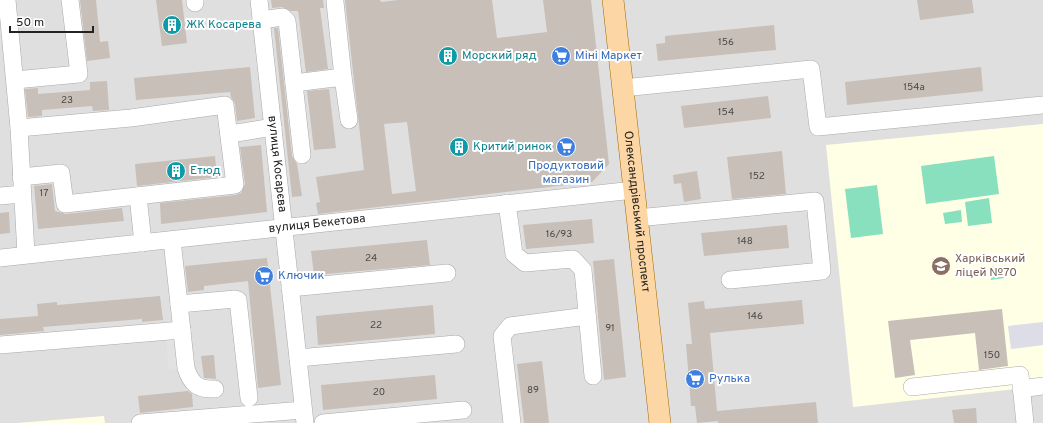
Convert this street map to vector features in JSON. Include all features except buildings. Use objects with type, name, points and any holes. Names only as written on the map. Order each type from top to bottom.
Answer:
[{"type":"main road","name":"Олександрівський проспект","points":[[613,0],[660,423]]},
{"type":"street","points":[[7,0],[20,128],[26,254]]},
{"type":"street","points":[[15,80],[79,74],[70,0]]},
{"type":"street","name":"вулиця Косарєва","points":[[259,0],[304,417]]},
{"type":"street","points":[[335,2],[348,120]]},
{"type":"street","points":[[261,20],[283,17],[287,21],[302,155]]},
{"type":"street","points":[[623,88],[811,69],[818,127],[1043,105]]},
{"type":"street","points":[[294,83],[343,77]]},
{"type":"street","points":[[0,196],[22,185],[61,173],[65,204],[235,185],[230,134],[225,105],[131,118],[20,128]]},
{"type":"street","points":[[230,134],[273,127]]},
{"type":"street","name":"вулиця Бекетова","points":[[0,258],[26,254],[172,240],[634,190]]},
{"type":"street","points":[[138,196],[143,243]]},
{"type":"street","points":[[637,218],[815,201],[822,271],[730,280]]},
{"type":"street","points":[[506,203],[514,254],[525,263],[573,259],[583,270],[593,376]]},
{"type":"street","points":[[172,240],[186,368],[189,378],[193,383],[202,388],[215,389]]},
{"type":"street","points":[[290,288],[447,273]]},
{"type":"street","points":[[179,304],[235,299],[238,300],[249,398]]},
{"type":"street","points":[[512,423],[502,336],[510,326],[587,316]]},
{"type":"street","points":[[0,345],[182,330]]},
{"type":"street","points":[[298,358],[456,344]]},
{"type":"street","points":[[912,387],[1020,375],[1025,423]]},
{"type":"street","points":[[1021,389],[1043,386]]},
{"type":"street","points":[[323,423],[463,410]]},
{"type":"street","points":[[140,423],[304,417]]},
{"type":"shaded area","points":[[0,0],[1043,0],[1043,423],[0,423]]},
{"type":"shaded area","name":"Харківський ліцей №70","points":[[1043,124],[1043,386],[853,407],[826,145]]},
{"type":"shaded area","points":[[1043,322],[1043,345],[1011,349],[1008,326]]},
{"type":"shaded area","points":[[182,330],[186,368],[169,370],[165,332]]},
{"type":"shaded area","points":[[104,416],[105,423],[17,423]]},
{"type":"green space","points":[[994,156],[999,194],[926,204],[921,166]]},
{"type":"green space","points":[[877,185],[883,234],[851,238],[845,189]]},
{"type":"green space","points":[[989,198],[992,223],[968,226],[965,202]]},
{"type":"green space","points":[[961,210],[962,222],[945,224],[943,213]]},
{"type":"green space","points":[[1003,266],[1004,278],[991,280],[990,267]]},
{"type":"place","name":"ЖК Косарева","points":[[172,25]]},
{"type":"place","name":"Морский ряд","points":[[448,56]]},
{"type":"place","name":"Міні Маркет","points":[[561,56]]},
{"type":"place","name":"Критий ринок","points":[[459,147]]},
{"type":"place","name":"Продуктовий магазин","points":[[566,147]]},
{"type":"place","name":"Етюд","points":[[176,171]]},
{"type":"place","name":"Харківський ліцей №70","points":[[941,266]]},
{"type":"place","name":"Ключик","points":[[264,276]]},
{"type":"place","name":"Рулька","points":[[695,379]]}]
